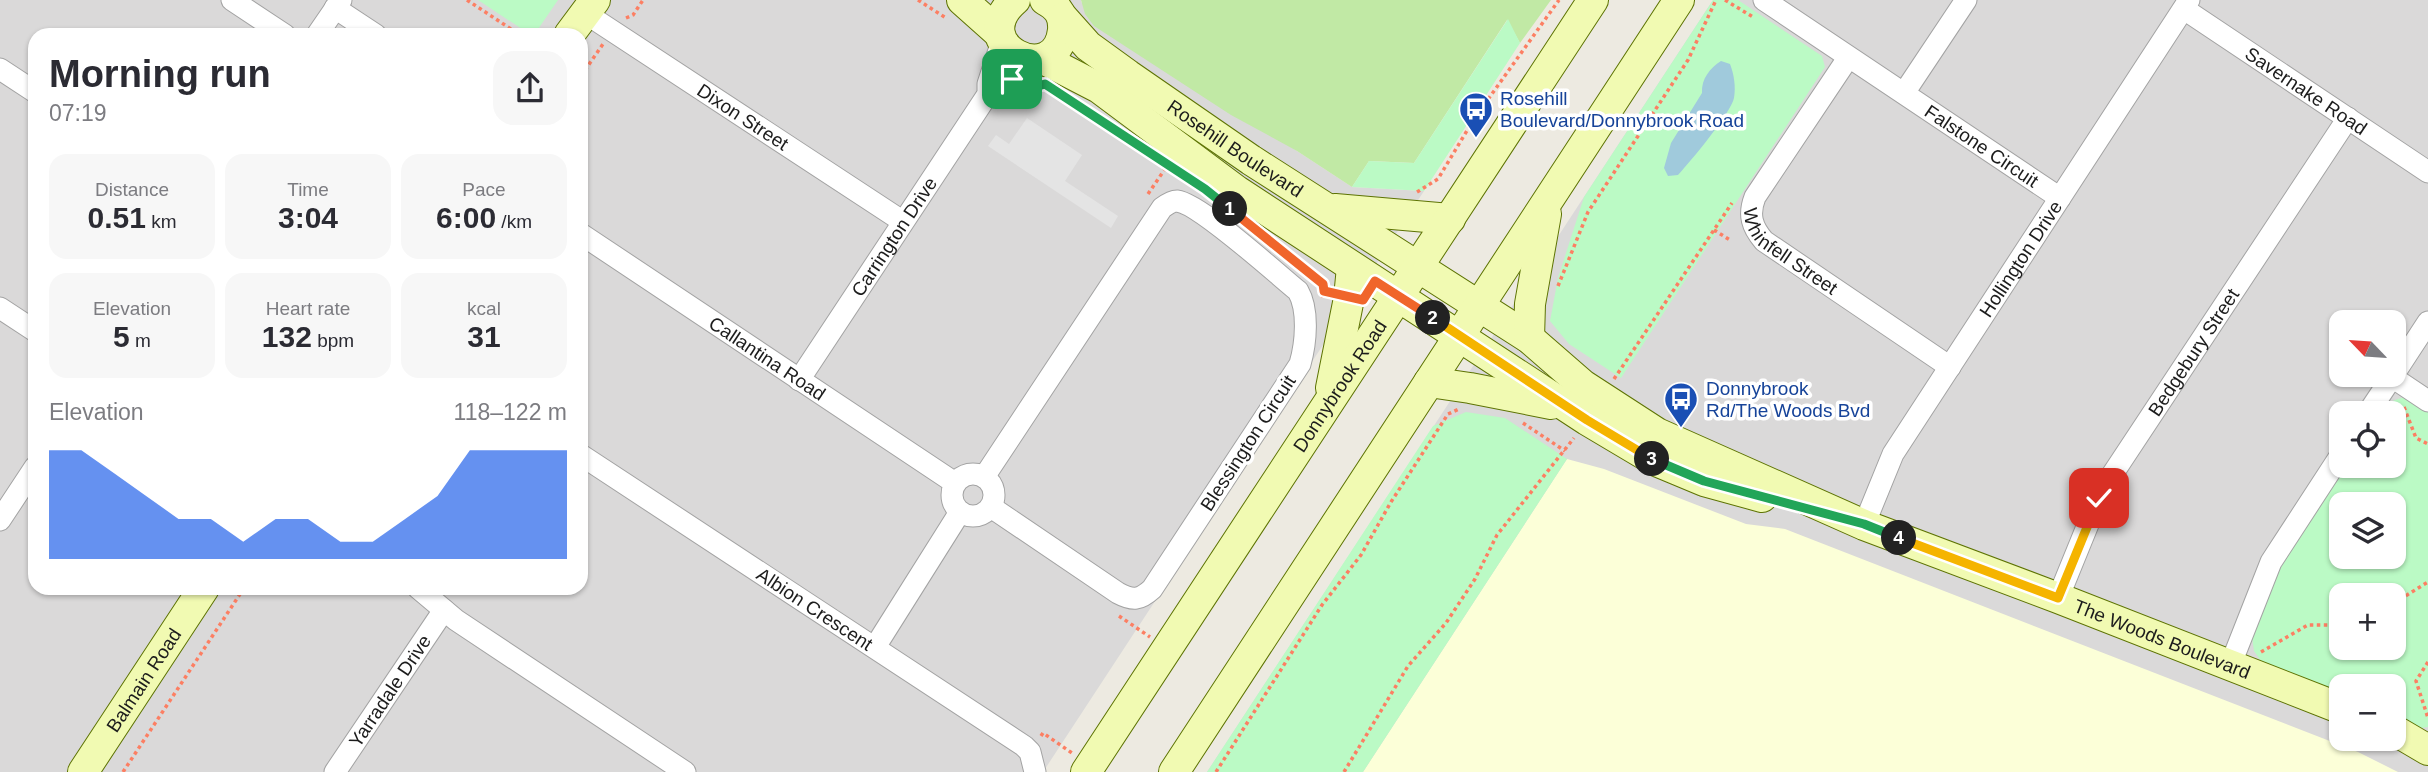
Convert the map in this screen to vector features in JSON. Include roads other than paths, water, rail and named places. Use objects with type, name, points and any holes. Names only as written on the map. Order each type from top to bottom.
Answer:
[{"type":"street","points":[[232,0],[274,28]]},
{"type":"street","points":[[1001,37],[1001,18],[1015,0]]},
{"type":"street","name":"Donnybrook Road","points":[[1077,763],[1327,405],[1593,0]]},
{"type":"street","points":[[1174,772],[1679,0]]},
{"type":"street","name":"Falstone Circuit","points":[[1904,93],[1966,0]]},
{"type":"street","points":[[322,28],[338,4],[367,28]]},
{"type":"street","name":"Savernake Road","points":[[2187,5],[2428,172]]},
{"type":"street","name":"Hollington Drive","points":[[1864,524],[1893,454],[2187,5]]},
{"type":"street","points":[[1038,60],[1060,40],[1057,7]]},
{"type":"street","name":"Rosehill Boulevard","points":[[1057,7],[1088,46],[1119,69],[1251,160],[1479,306]]},
{"type":"street","name":"Falstone Circuit","points":[[1761,10],[1848,58],[1904,93],[2060,198]]},
{"type":"street","points":[[957,11],[1001,37]]},
{"type":"street","name":"Dixon Street","points":[[583,16],[902,221]]},
{"type":"street","name":"Rosehill Boulevard","points":[[1001,37],[1014,53],[1080,77],[1119,101],[1237,191],[1460,336]]},
{"type":"street","name":"Carrington Drive","points":[[799,380],[988,94],[988,84],[1001,37]]},
{"type":"street","name":"Whinfell Street","points":[[1848,58],[1755,197],[1751,212],[1752,223],[1764,241],[1950,367]]},
{"type":"street","name":"Carrington Drive","points":[[988,94],[998,92],[1038,60]]},
{"type":"street","points":[[0,69],[28,87]]},
{"type":"street","name":"Bedgebury Street","points":[[2058,598],[2102,490],[2348,118]]},
{"type":"street","points":[[1529,338],[1530,304],[1549,199]]},
{"type":"street","name":"Blessington Circuit","points":[[985,477],[1162,208],[1168,204],[1180,202],[1201,213],[1298,291],[1305,308],[1300,364],[1152,589],[1144,596],[1137,599],[1128,598],[1118,593],[991,507]]},
{"type":"street","points":[[1327,208],[1450,219]]},
{"type":"street","name":"Callantina Road","points":[[588,238],[955,483]]},
{"type":"street","points":[[1327,405],[1349,298],[1352,267]]},
{"type":"street","name":"The Woods Boulevard","points":[[1479,306],[1529,338],[1583,385],[1585,409]]},
{"type":"street","points":[[0,308],[28,326]]},
{"type":"street","points":[[2406,355],[2428,322]]},
{"type":"street","name":"The Woods Boulevard","points":[[1460,336],[1585,409],[1657,433],[1864,524],[2329,704]]},
{"type":"street","points":[[1429,382],[1585,409]]},
{"type":"street","points":[[2406,385],[2428,401]]},
{"type":"street","name":"Albion Crescent","points":[[588,460],[875,647],[1032,762]]},
{"type":"street","points":[[2230,666],[2271,562],[2329,473]]},
{"type":"street","points":[[970,474],[985,477],[994,493],[991,507],[979,516],[972,517],[960,512],[952,499],[955,483],[970,474]]},
{"type":"street","points":[[0,520],[28,478]]},
{"type":"street","points":[[875,647],[960,512]]},
{"type":"street","name":"Balmain Road","points":[[82,772],[199,595]]},
{"type":"street","points":[[426,595],[444,610],[685,772]]},
{"type":"street","name":"Yarradale Drive","points":[[335,772],[444,610]]},
{"type":"street","points":[[2406,737],[2428,750]]},
{"type":"water","points":[[1721,61],[1730,64],[1733,72],[1735,89],[1731,105],[1678,175],[1668,176],[1664,168],[1671,143],[1702,93],[1707,74]]},
{"type":"place","name":"Rosehill Boulevard/Donnybrook Road","points":[[1476,139]]},
{"type":"place","name":"Donnybrook Rd/The Woods Bvd","points":[[1681,429]]}]
